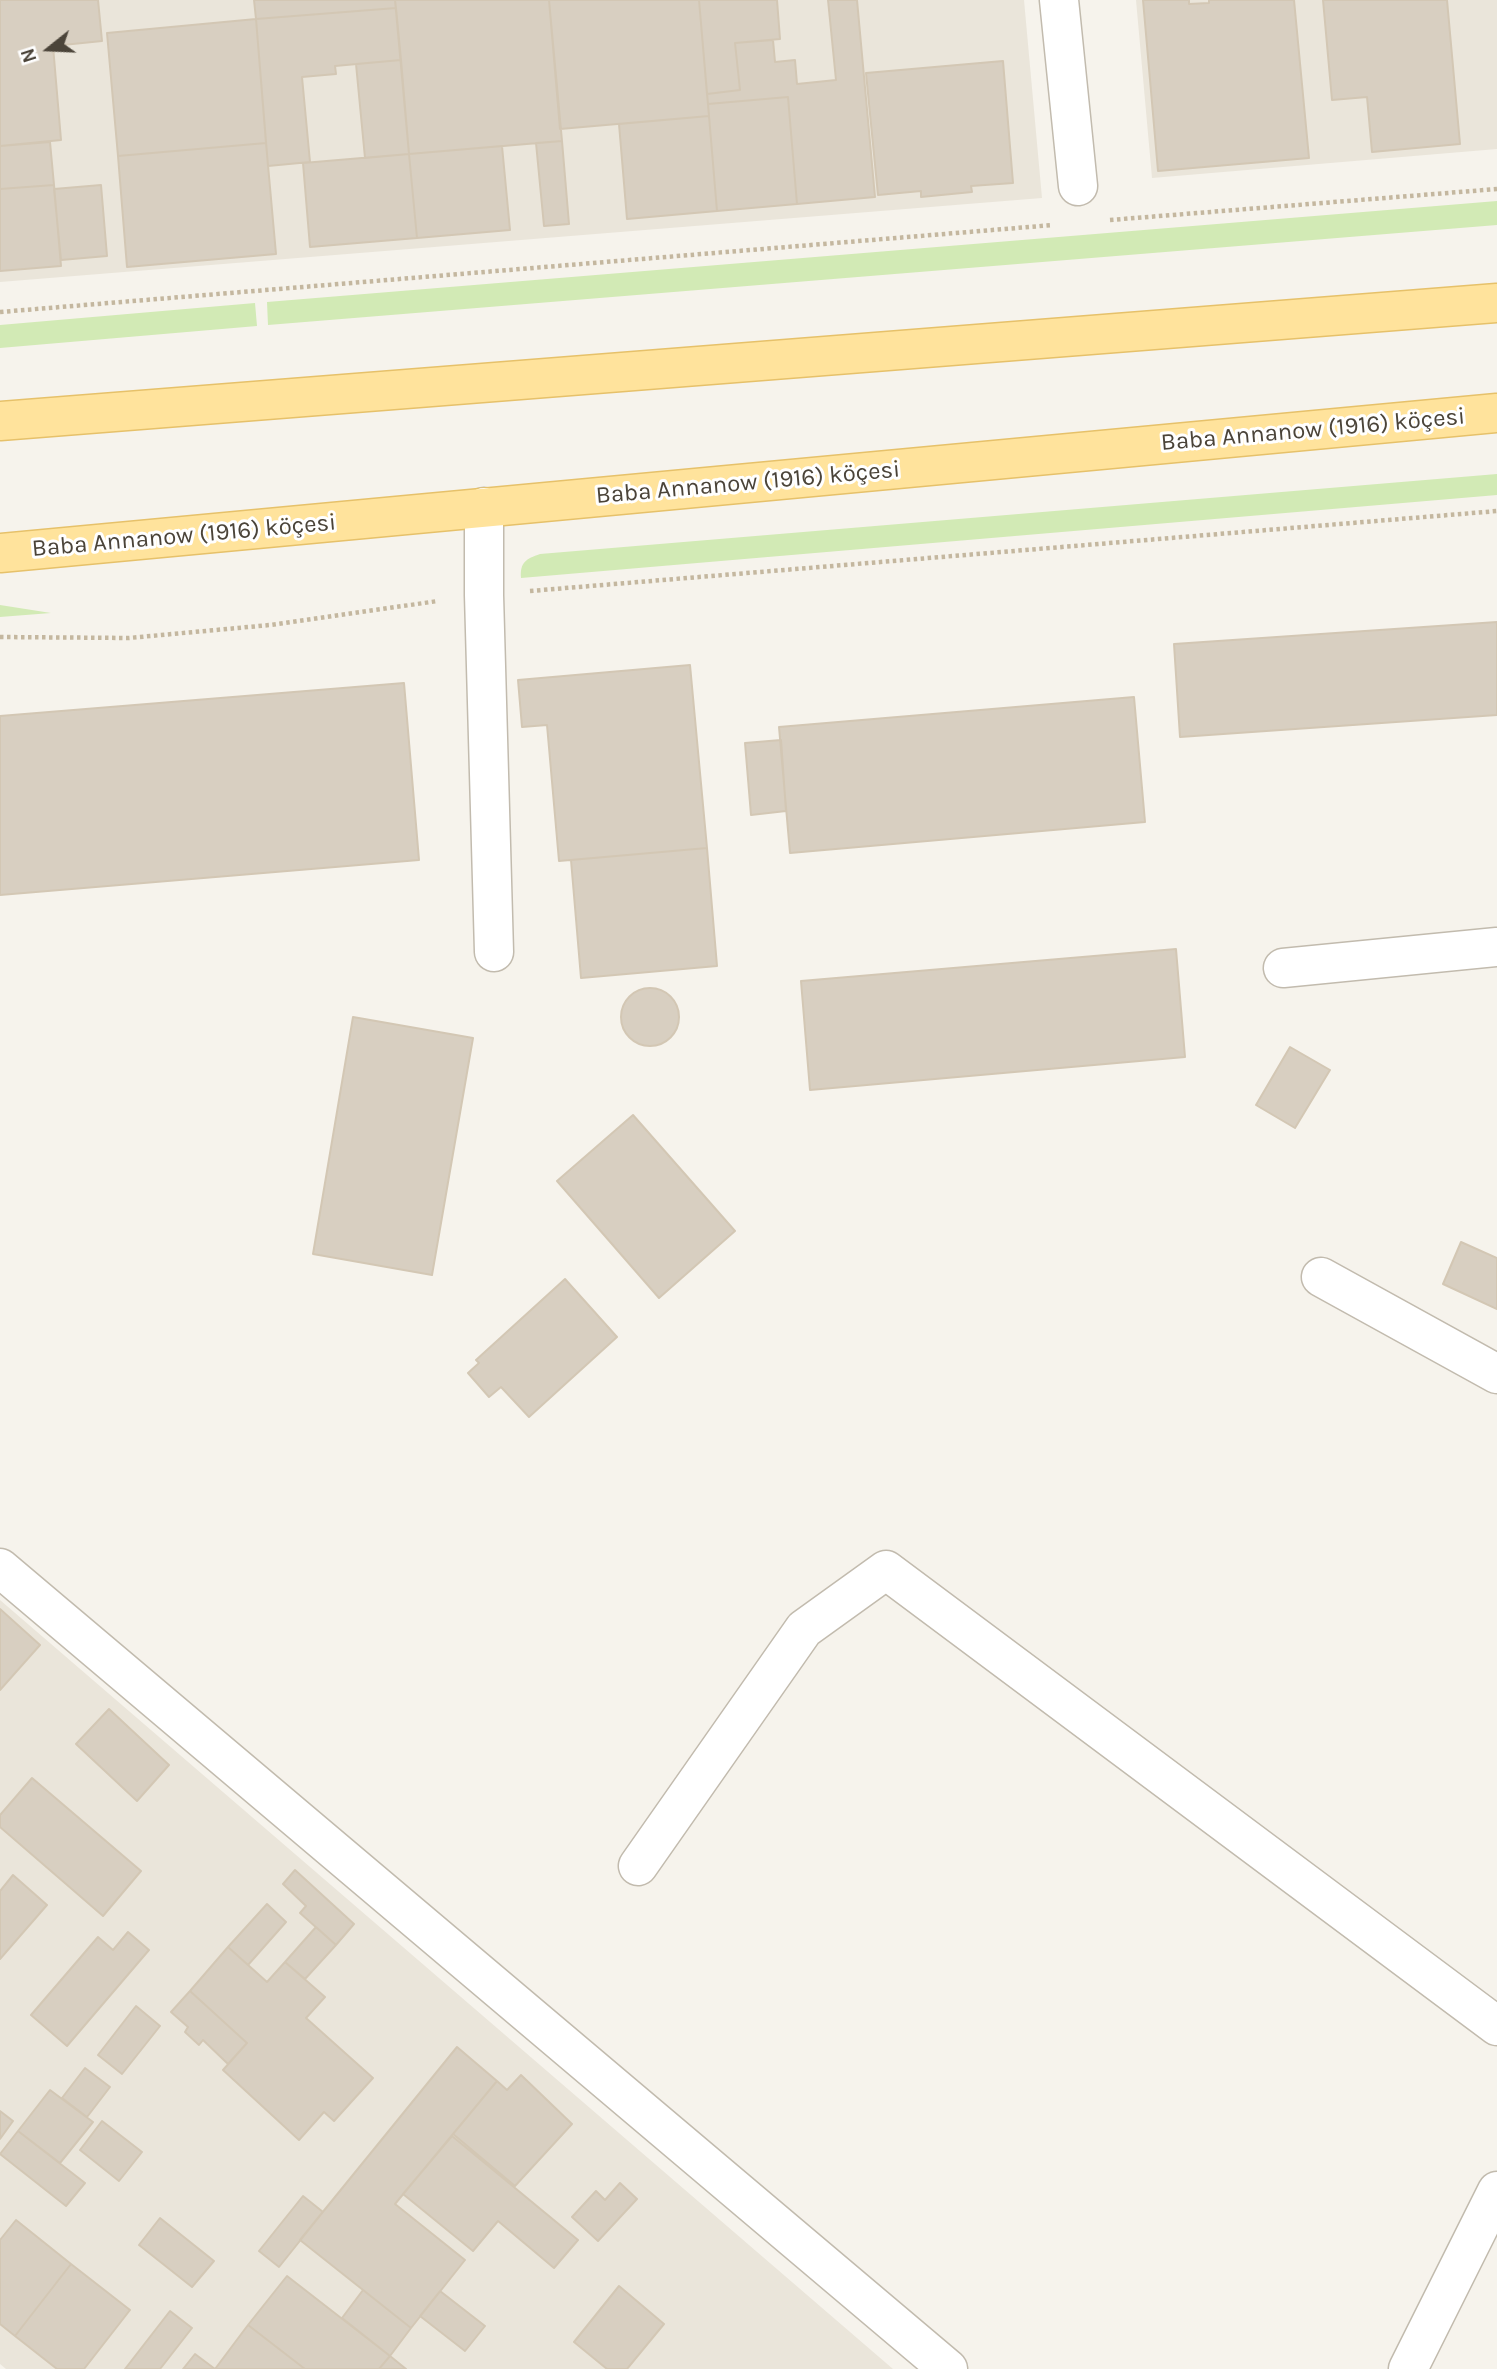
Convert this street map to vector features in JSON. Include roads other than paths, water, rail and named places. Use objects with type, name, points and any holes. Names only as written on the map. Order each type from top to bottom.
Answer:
[{"type":"main road","points":[[0,421],[1497,303]]},
{"type":"main road","name":"Baba Annanow (1916) köçesi","points":[[0,553],[1497,413]]},
{"type":"street","points":[[1059,0],[1078,186]]},
{"type":"street","points":[[484,507],[494,952]]},
{"type":"street","points":[[1283,968],[1497,947]]},
{"type":"street","points":[[1321,1278],[1497,1374]]},
{"type":"street","points":[[0,1569],[948,2369]]},
{"type":"street","points":[[638,1866],[804,1629],[886,1570],[1497,2026]]},
{"type":"street","points":[[1408,2369],[1497,2190]]}]
